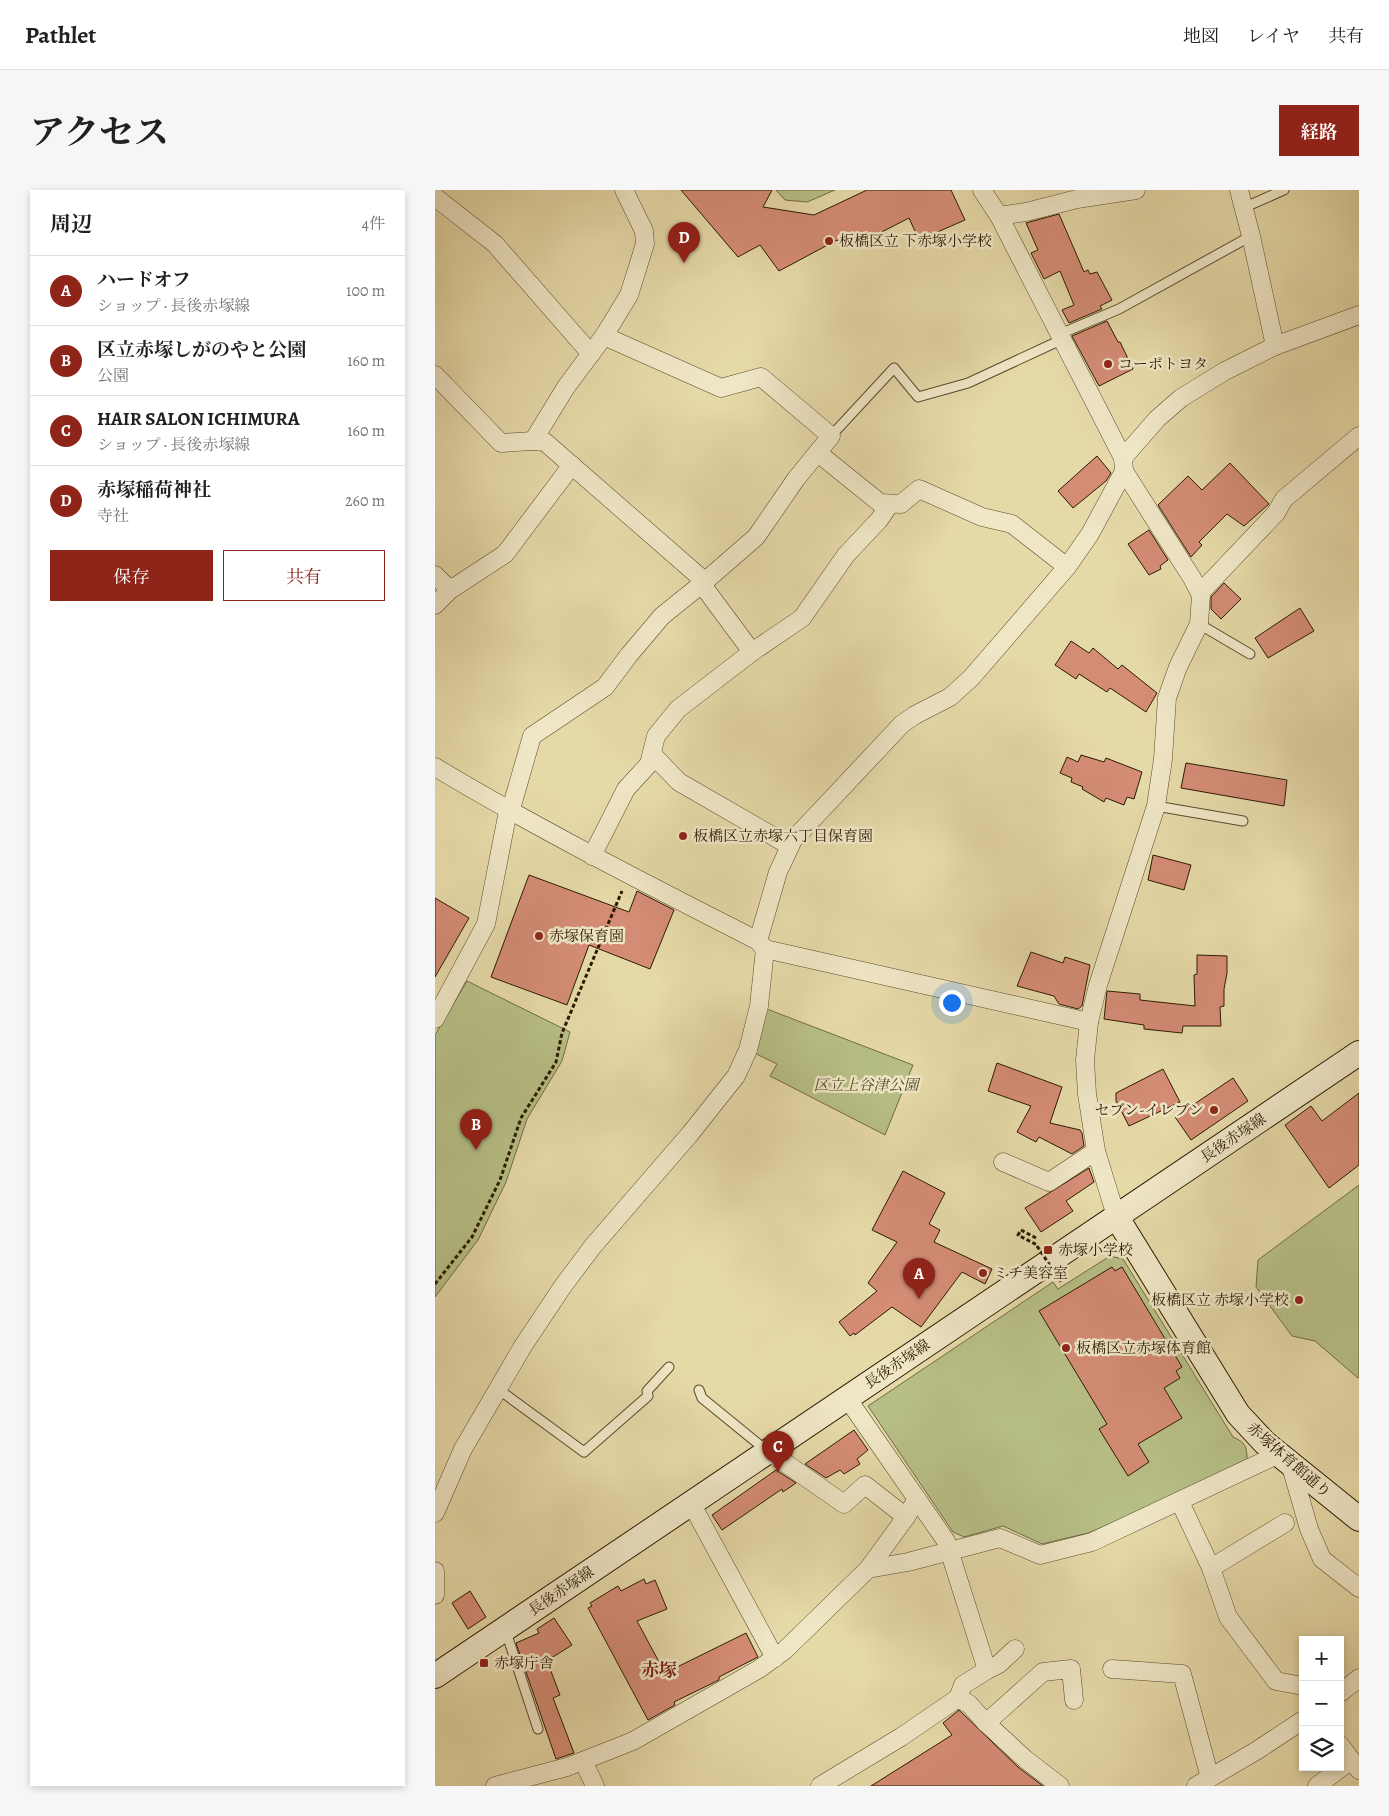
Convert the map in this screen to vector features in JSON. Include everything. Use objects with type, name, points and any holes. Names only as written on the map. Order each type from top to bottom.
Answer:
[{"type":"main road","name":"長後赤塚線","points":[[435,1676],[1359,1053]]},
{"type":"main road","name":"赤塚体育館通り","points":[[1116,1216],[1234,1408],[1256,1434],[1359,1519]]},
{"type":"street","points":[[533,441],[566,386],[604,336],[629,294],[645,244],[644,230],[624,190]]},
{"type":"street","points":[[982,190],[999,216],[1124,464],[1201,595],[1199,624],[1178,666],[1167,698],[1163,759],[1156,806],[1098,985],[1089,1019],[1085,1060],[1087,1094],[1096,1151],[1116,1216]]},
{"type":"street","points":[[999,216],[1026,212],[1077,199],[1136,190]]},
{"type":"street","points":[[1239,190],[1275,346]]},
{"type":"street","points":[[435,197],[495,244],[591,354]]},
{"type":"street","points":[[435,1513],[463,1449],[528,1339],[563,1286],[593,1246],[690,1134],[736,1076],[748,1050],[759,1006],[762,945],[778,872],[793,840],[902,724],[950,697],[971,678],[1067,567],[1090,534],[1124,464],[1157,419],[1181,398],[1225,371],[1275,346],[1359,316]]},
{"type":"street","points":[[435,1019],[486,924],[509,811],[532,736],[605,687],[662,616],[703,584],[757,536],[797,479],[831,436],[761,377],[721,388],[604,336]]},
{"type":"street","points":[[435,375],[501,443],[545,442],[572,465],[701,578],[706,590],[752,652]]},
{"type":"street","points":[[1200,593],[1276,513],[1284,499],[1359,436]]},
{"type":"street","points":[[818,453],[880,503],[901,504],[919,489],[982,517],[1012,524],[1067,567]]},
{"type":"street","points":[[435,605],[450,590],[505,554],[572,465]]},
{"type":"street","points":[[592,856],[627,789],[649,764],[656,736],[678,709],[752,652],[802,618],[846,555],[879,520],[890,504]]},
{"type":"street","points":[[435,575],[450,590]]},
{"type":"street","points":[[652,754],[679,782],[790,846]]},
{"type":"street","points":[[435,767],[509,811],[762,945],[1089,1019]]},
{"type":"street","points":[[1003,1162],[1049,1182],[1096,1151]]},
{"type":"street","points":[[847,1398],[946,1541],[987,1670]]},
{"type":"street","points":[[768,1451],[844,1504],[865,1485],[906,1518]]},
{"type":"street","points":[[868,1569],[908,1562],[1000,1538],[1040,1555],[1062,1551],[1092,1542],[1180,1502],[1285,1458],[1299,1526],[1322,1559],[1359,1588]]},
{"type":"street","points":[[495,1786],[583,1761],[633,1741],[759,1669],[785,1650],[868,1569],[906,1518],[917,1499]]},
{"type":"street","points":[[1180,1502],[1211,1568],[1228,1617],[1276,1681],[1299,1685]]},
{"type":"street","points":[[691,1503],[775,1658]]},
{"type":"street","points":[[1211,1568],[1299,1526]]},
{"type":"street","points":[[435,1570],[435,1595]]},
{"type":"street","points":[[820,1786],[901,1738],[958,1698],[963,1685],[999,1664],[1015,1650]]},
{"type":"street","points":[[987,1723],[1043,1672],[1071,1669],[1074,1700]]},
{"type":"street","points":[[1112,1669],[1182,1674],[1203,1782],[1257,1751],[1299,1723]]},
{"type":"street","points":[[1344,1690],[1359,1678]]},
{"type":"street","points":[[958,1698],[969,1704],[1025,1759],[1060,1786]]},
{"type":"street","points":[[1317,1786],[1355,1765],[1344,1750]]},
{"type":"street","points":[[583,1761],[595,1786]]},
{"type":"lane","points":[[1243,208],[1284,190]]},
{"type":"lane","points":[[831,436],[894,368],[918,397],[968,383],[1119,308],[1251,236]]},
{"type":"lane","points":[[1199,624],[1250,654]]},
{"type":"lane","points":[[1156,806],[1243,821]]},
{"type":"lane","points":[[498,1389],[584,1452],[648,1396],[647,1391],[669,1367]]},
{"type":"lane","points":[[699,1390],[702,1398],[768,1451]]},
{"type":"lane","points":[[505,1629],[538,1729]]},
{"type":"path","points":[[435,1284],[473,1237],[500,1180],[521,1118],[556,1062],[562,1033],[629,874]]},
{"type":"path","points":[[1036,1238],[1021,1230],[1018,1235],[1037,1246],[1061,1282]]},
{"type":"green space","points":[[776,190],[835,190],[807,202],[785,200]]},
{"type":"green space","points":[[467,981],[570,1032],[562,1061],[527,1119],[506,1182],[478,1240],[435,1297],[435,1035]]},
{"type":"green space","name":"区立上谷津公園","points":[[759,1006],[913,1065],[885,1135],[770,1076],[777,1064],[748,1050]]},
{"type":"green space","points":[[1359,1185],[1358,1378],[1315,1341],[1292,1336],[1256,1287],[1258,1260]]},
{"type":"green space","name":"板橋区立赤塚体育館","points":[[1110,1256],[1123,1259],[1233,1437],[1245,1445],[1247,1459],[1129,1516],[1088,1533],[1042,1544],[1003,1526],[964,1537],[953,1532],[868,1406],[1053,1282],[1058,1289]]},
{"type":"building","points":[[681,190],[772,190],[763,207],[814,215],[867,190],[951,190],[965,220],[919,240],[909,218],[866,240],[861,233],[841,243],[837,240],[779,271],[760,245],[738,257]]},
{"type":"building","points":[[1059,214],[1084,272],[1088,270],[1090,274],[1097,272],[1112,300],[1100,306],[1102,309],[1069,323],[1062,310],[1074,305],[1060,271],[1044,279],[1031,253],[1038,250],[1026,223]]},
{"type":"building","points":[[1107,321],[1133,369],[1099,386],[1072,336]]},
{"type":"building","points":[[1097,456],[1111,473],[1106,481],[1073,508],[1058,491]]},
{"type":"building","points":[[1230,463],[1269,504],[1244,526],[1227,514],[1199,542],[1202,545],[1191,557],[1158,505],[1188,476],[1202,490]]},
{"type":"building","points":[[1149,530],[1168,560],[1160,566],[1161,569],[1149,575],[1128,544]]},
{"type":"building","points":[[1224,583],[1241,599],[1221,619],[1211,609],[1211,597]]},
{"type":"building","points":[[1300,608],[1314,631],[1268,658],[1255,638]]},
{"type":"building","points":[[1071,641],[1089,653],[1093,648],[1118,669],[1122,665],[1157,693],[1146,712],[1110,688],[1107,692],[1079,674],[1076,679],[1055,665]]},
{"type":"building","points":[[1081,755],[1104,762],[1106,758],[1142,772],[1134,799],[1127,797],[1124,805],[1106,798],[1104,802],[1082,789],[1083,787],[1071,782],[1072,778],[1060,773],[1067,757],[1078,762]]},
{"type":"building","points":[[1186,763],[1287,780],[1284,806],[1181,788]]},
{"type":"building","points":[[1153,855],[1191,865],[1184,890],[1148,880]]},
{"type":"building","points":[[529,875],[629,912],[637,891],[674,910],[650,969],[589,945],[567,1005],[491,977]]},
{"type":"building","points":[[435,898],[469,918],[435,977]]},
{"type":"building","points":[[1031,952],[1063,963],[1065,957],[1090,965],[1082,1006],[1078,1009],[1059,1004],[1054,996],[1017,986]]},
{"type":"building","points":[[1197,955],[1227,956],[1224,1006],[1220,1007],[1221,1026],[1183,1026],[1182,1033],[1144,1029],[1144,1025],[1104,1019],[1107,991],[1140,994],[1140,1000],[1195,1006],[1194,975],[1197,974]]},
{"type":"building","points":[[997,1063],[1062,1087],[1050,1123],[1080,1130],[1084,1146],[1072,1154],[1039,1137],[1036,1142],[1017,1132],[1031,1106],[988,1091]]},
{"type":"building","points":[[1163,1069],[1180,1102],[1129,1126],[1116,1101],[1116,1093]]},
{"type":"building","points":[[1233,1078],[1248,1101],[1191,1140],[1175,1117]]},
{"type":"building","points":[[1359,1093],[1359,1165],[1329,1188],[1285,1125],[1311,1106],[1322,1121]]},
{"type":"building","points":[[1089,1168],[1094,1182],[1066,1201],[1073,1211],[1041,1232],[1025,1208]]},
{"type":"building","points":[[903,1171],[945,1193],[929,1224],[940,1230],[934,1242],[992,1269],[985,1284],[962,1272],[921,1327],[892,1307],[855,1335],[854,1333],[850,1336],[839,1322],[877,1291],[868,1283],[897,1242],[872,1230]]},
{"type":"building","points":[[1112,1267],[1115,1271],[1122,1267],[1182,1367],[1176,1371],[1180,1378],[1164,1388],[1182,1418],[1138,1444],[1149,1462],[1128,1476],[1099,1429],[1107,1424],[1039,1311]]},
{"type":"building","points":[[854,1430],[868,1450],[857,1459],[860,1464],[844,1474],[840,1470],[826,1478],[805,1464]]},
{"type":"building","points":[[776,1470],[796,1483],[783,1492],[782,1489],[722,1530],[712,1515]]},
{"type":"building","points":[[644,1579],[646,1584],[655,1580],[667,1609],[637,1621],[665,1673],[746,1633],[758,1657],[719,1677],[719,1680],[674,1702],[675,1705],[648,1720],[588,1608],[592,1606],[590,1603],[618,1586],[621,1591]]},
{"type":"building","points":[[470,1591],[486,1617],[468,1629],[452,1603]]},
{"type":"building","points":[[554,1618],[572,1645],[548,1660],[560,1695],[553,1698],[574,1753],[556,1759],[516,1643],[539,1633],[537,1629]]},
{"type":"building","points":[[959,1710],[1018,1767],[1043,1786],[871,1786],[952,1735],[943,1723]]},
{"type":"place","name":"板橋区立 下赤塚小学校","points":[[829,241]]},
{"type":"place","name":"赤塚稲荷神社","points":[[684,263]]},
{"type":"place","name":"コーポトヨタ","points":[[1108,364]]},
{"type":"place","name":"板橋区立赤塚六丁目保育園","points":[[683,836]]},
{"type":"place","name":"赤塚保育園","points":[[539,936]]},
{"type":"place","name":"セブン-イレブン","points":[[1214,1110]]},
{"type":"place","name":"区立赤塚しがのやと公園","points":[[476,1150]]},
{"type":"place","name":"赤塚小学校","points":[[1048,1250]]},
{"type":"place","name":"ミチ美容室","points":[[983,1273]]},
{"type":"place","name":"ハードオフ","points":[[919,1299]]},
{"type":"place","name":"板橋区立 赤塚小学校","points":[[1299,1300]]},
{"type":"place","name":"板橋区立赤塚体育館","points":[[1066,1348]]},
{"type":"place","name":"HAIR SALON ICHIMURA","points":[[778,1472]]},
{"type":"place","name":"赤塚庁舎","points":[[484,1663]]},
{"type":"district","name":"赤塚","points":[[659,1670]]}]
